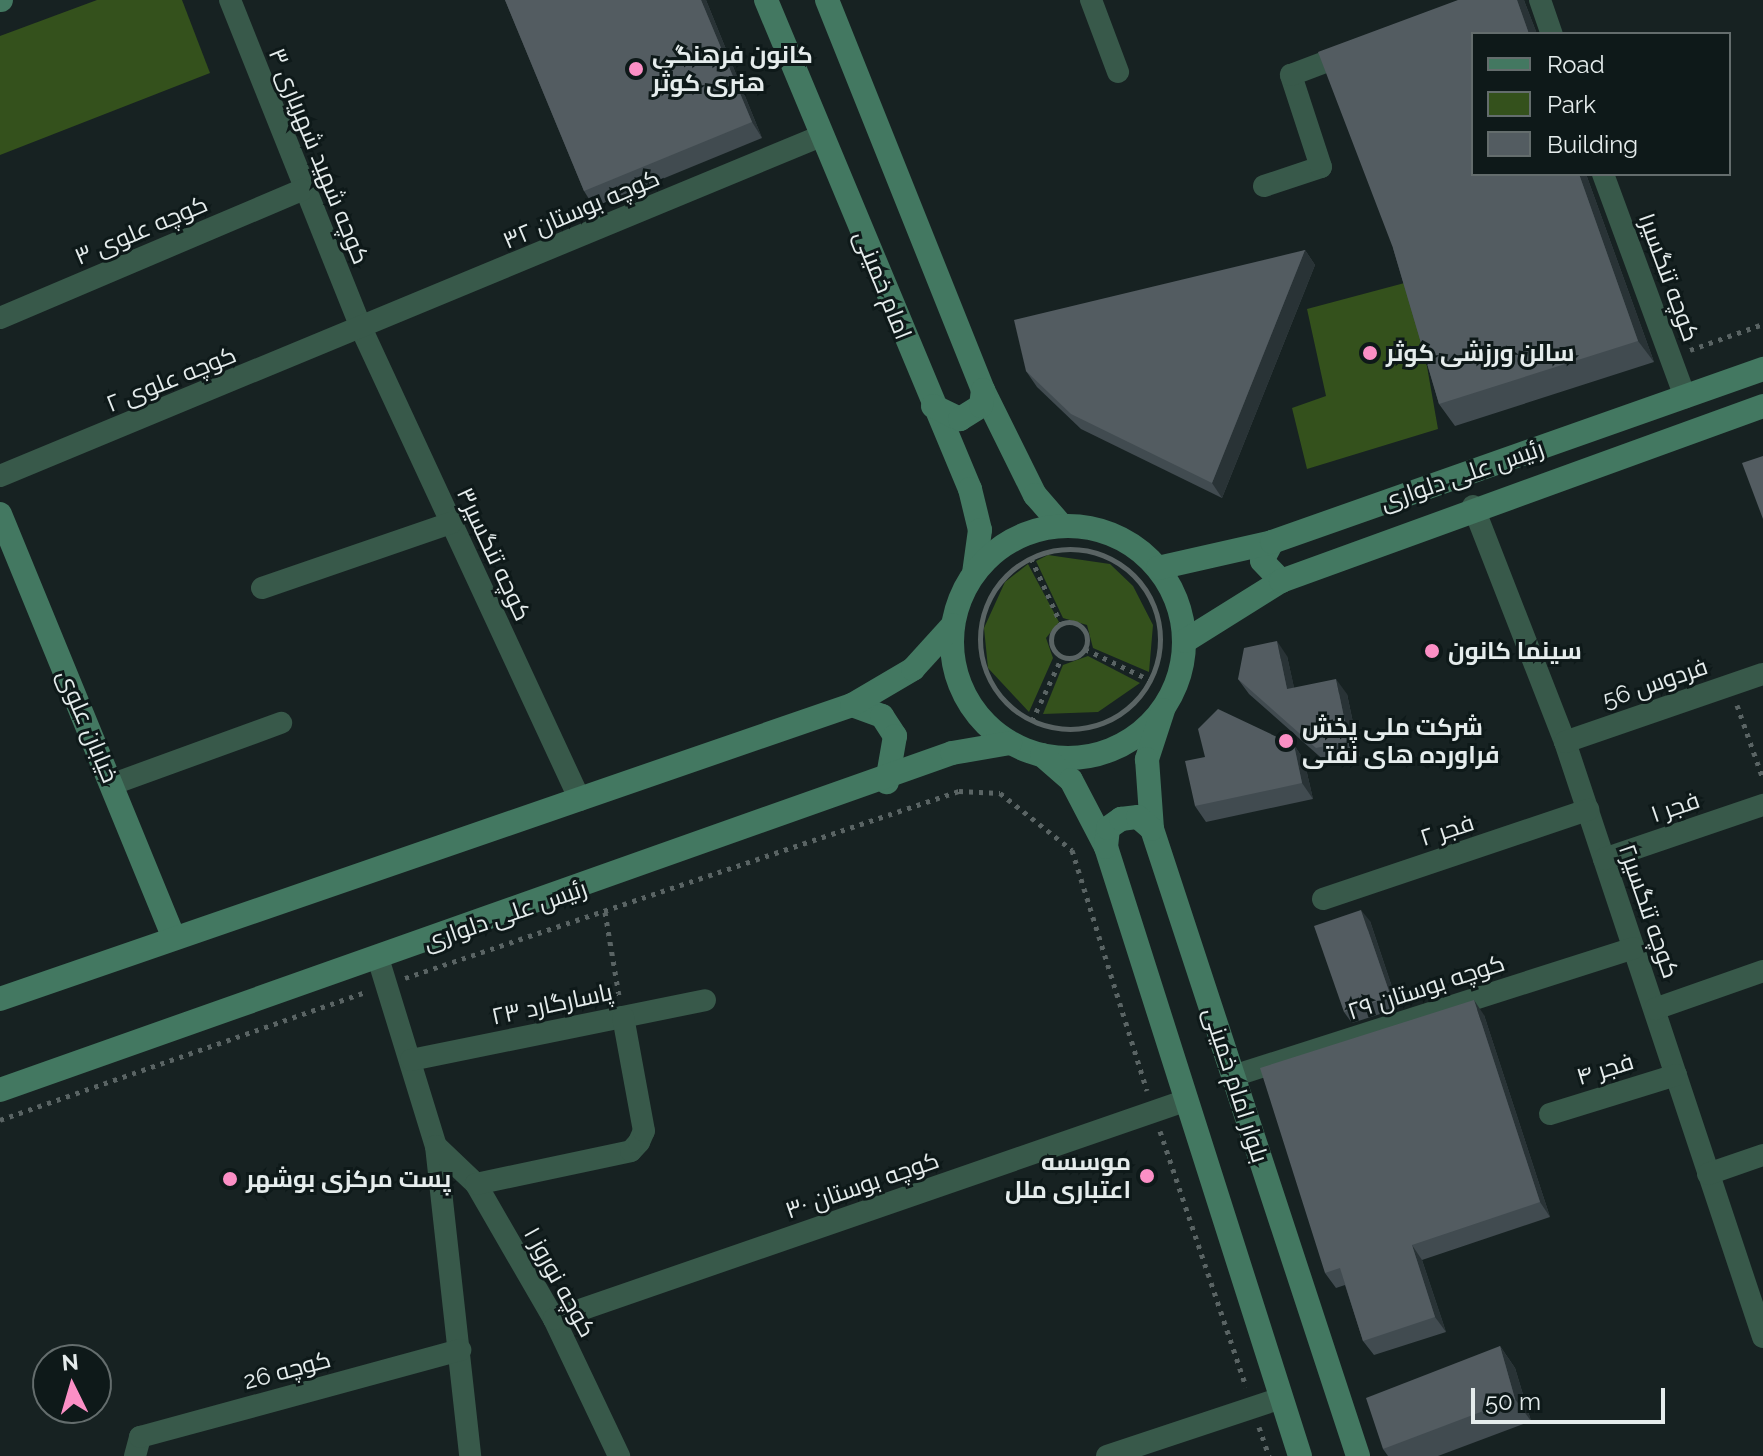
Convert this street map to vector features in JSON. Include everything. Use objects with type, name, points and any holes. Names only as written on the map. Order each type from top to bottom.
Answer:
[{"type":"main road","name":"امام خمینی","points":[[766,0],[970,489],[980,530],[974,573],[953,625]]},
{"type":"main road","points":[[827,0],[983,390],[1035,495],[1062,526]]},
{"type":"main road","name":"رئیس علی دلواری","points":[[1158,568],[1272,542],[1763,369]]},
{"type":"main road","points":[[933,406],[960,419],[981,406],[983,390]]},
{"type":"main road","name":"رئیس علی دلواری","points":[[1185,641],[1281,581],[1473,506],[1763,406]]},
{"type":"main road","name":"خیابان علوی","points":[[0,514],[174,938]]},
{"type":"main road","points":[[974,573],[1028,532],[1062,526],[1128,542],[1158,568],[1178,602],[1185,641]]},
{"type":"main road","points":[[1272,542],[1262,561],[1272,580],[1281,581]]},
{"type":"main road","points":[[0,999],[852,705],[913,669],[953,625]]},
{"type":"main road","points":[[953,625],[960,686],[980,719],[1010,743],[1042,755],[1071,780],[1106,847],[1300,1456]]},
{"type":"main road","name":"بلوار امام خمینی","points":[[1185,641],[1178,680],[1163,710],[1147,759],[1152,829],[1358,1456]]},
{"type":"main road","points":[[852,705],[882,716],[895,736],[887,782]]},
{"type":"main road","points":[[1042,755],[1109,751],[1163,710]]},
{"type":"main road","name":"رئیس علی دلواری","points":[[0,1090],[887,782],[952,753],[1010,743]]},
{"type":"main road","points":[[1106,847],[1108,828],[1121,819],[1138,817],[1152,829]]},
{"type":"street","name":"کوچه شهید شهریاری ۳","points":[[230,0],[302,190],[362,330]]},
{"type":"street","points":[[1091,0],[1118,72]]},
{"type":"street","points":[[1540,0],[1551,32]]},
{"type":"street","points":[[1264,186],[1321,167],[1291,75],[1376,43]]},
{"type":"street","name":"کوچه بوستان ۳۲","points":[[362,330],[821,136]]},
{"type":"street","name":"کوچه تنگسیر۱","points":[[1604,176],[1685,397]]},
{"type":"street","name":"کوچه علوی ۳","points":[[0,318],[302,190]]},
{"type":"street","name":"کوچه علوی ۲","points":[[0,476],[362,330]]},
{"type":"street","name":"کوچه تنگسیر۳","points":[[362,330],[580,800]]},
{"type":"street","name":"کوچه تنگسیر۲","points":[[1473,506],[1565,742],[1763,1337]]},
{"type":"street","points":[[262,588],[451,523]]},
{"type":"street","name":"فردوس 56","points":[[1565,742],[1763,674]]},
{"type":"street","points":[[113,784],[281,723]]},
{"type":"street","name":"فجر ۱","points":[[1604,859],[1763,805]]},
{"type":"street","name":"فجر ۲","points":[[1323,899],[1588,810]]},
{"type":"street","name":"کوچه بوستان ۲۹","points":[[1233,1076],[1634,948]]},
{"type":"street","points":[[378,958],[436,1146],[470,1456]]},
{"type":"street","points":[[1655,1009],[1763,971]]},
{"type":"street","name":"پاسارگارد ۲۳","points":[[411,1060],[705,1000]]},
{"type":"street","points":[[476,1184],[631,1151],[639,1142],[644,1131],[623,1017]]},
{"type":"street","name":"فجر ۴","points":[[1550,1114],[1676,1075]]},
{"type":"street","name":"کوچه بوستان ۳۰","points":[[554,1319],[1187,1100]]},
{"type":"street","name":"کوچه نوروز ۱","points":[[436,1146],[476,1184],[554,1319],[619,1456]]},
{"type":"street","points":[[1708,1174],[1763,1155]]},
{"type":"street","name":"کوچه 26","points":[[135,1452],[140,1437],[460,1350]]},
{"type":"street","points":[[1107,1456],[1281,1398]]},
{"type":"path","points":[[1670,357],[1763,324]]},
{"type":"path","points":[[1083,550],[1136,577],[1160,631],[1150,680],[1132,704],[1105,722],[1074,729],[1032,721],[998,694],[979,645],[992,592],[1031,558],[1083,550]]},
{"type":"path","points":[[1031,558],[1061,624]]},
{"type":"path","points":[[1061,624],[1080,627],[1085,649]]},
{"type":"path","points":[[1061,624],[1051,641],[1062,657]]},
{"type":"path","points":[[1032,721],[1062,657],[1085,649],[1150,680]]},
{"type":"path","points":[[1730,685],[1763,779]]},
{"type":"path","points":[[0,1120],[386,984],[959,791],[1000,793],[1072,850],[1154,1111],[1269,1456]]},
{"type":"path","points":[[605,912],[623,1017]]},
{"type":"green space","points":[[97,0],[182,0],[210,73],[0,155],[0,36]]},
{"type":"green space","name":"سالن ورزشی کوثر","points":[[1412,281],[1438,429],[1307,469],[1292,408],[1326,396],[1307,309]]},
{"type":"green space","points":[[1048,555],[1110,564],[1133,586],[1153,625],[1149,672],[1093,648],[1087,625],[1063,618],[1036,561]]},
{"type":"green space","points":[[1028,564],[1059,622],[1046,638],[1053,658],[1029,712],[988,668],[984,628],[1005,582]]},
{"type":"green space","points":[[1088,656],[1140,683],[1098,712],[1043,714],[1063,665]]},
{"type":"building","name":"کانون فرهنگی هنری کوثر","points":[[505,0],[701,0],[752,122],[584,191]]},
{"type":"building","points":[[1458,0],[1517,0],[1528,32],[1471,32],[1471,176],[1580,176],[1638,341],[1439,404],[1393,248],[1318,52]]},
{"type":"building","points":[[1305,250],[1212,483],[1071,414],[1026,371],[1014,320]]},
{"type":"building","points":[[1763,456],[1763,519],[1742,463]]},
{"type":"building","points":[[1277,641],[1287,689],[1336,679],[1349,741],[1316,748],[1238,679],[1244,648]]},
{"type":"building","points":[[1218,709],[1294,745],[1302,783],[1195,806],[1185,761],[1205,757],[1198,729]]},
{"type":"building","points":[[1361,910],[1391,997],[1344,1012],[1314,926]]},
{"type":"building","points":[[1474,1000],[1540,1202],[1412,1245],[1435,1317],[1363,1341],[1340,1268],[1325,1273],[1260,1068]]},
{"type":"building","points":[[1500,1346],[1515,1399],[1383,1449],[1366,1398]]},
{"type":"place","name":"کانون فرهنگی هنری کوثر","points":[[636,69]]},
{"type":"place","name":"سالن ورزشی کوثر","points":[[1370,353]]},
{"type":"place","name":"سینما کانون","points":[[1432,651]]},
{"type":"place","name":"شرکت ملی پخش فراورده های نفتی","points":[[1286,741]]},
{"type":"place","name":"موسسه اعتباری ملل","points":[[1147,1176]]},
{"type":"place","name":"پست مرکزی بوشهر","points":[[230,1179]]}]
